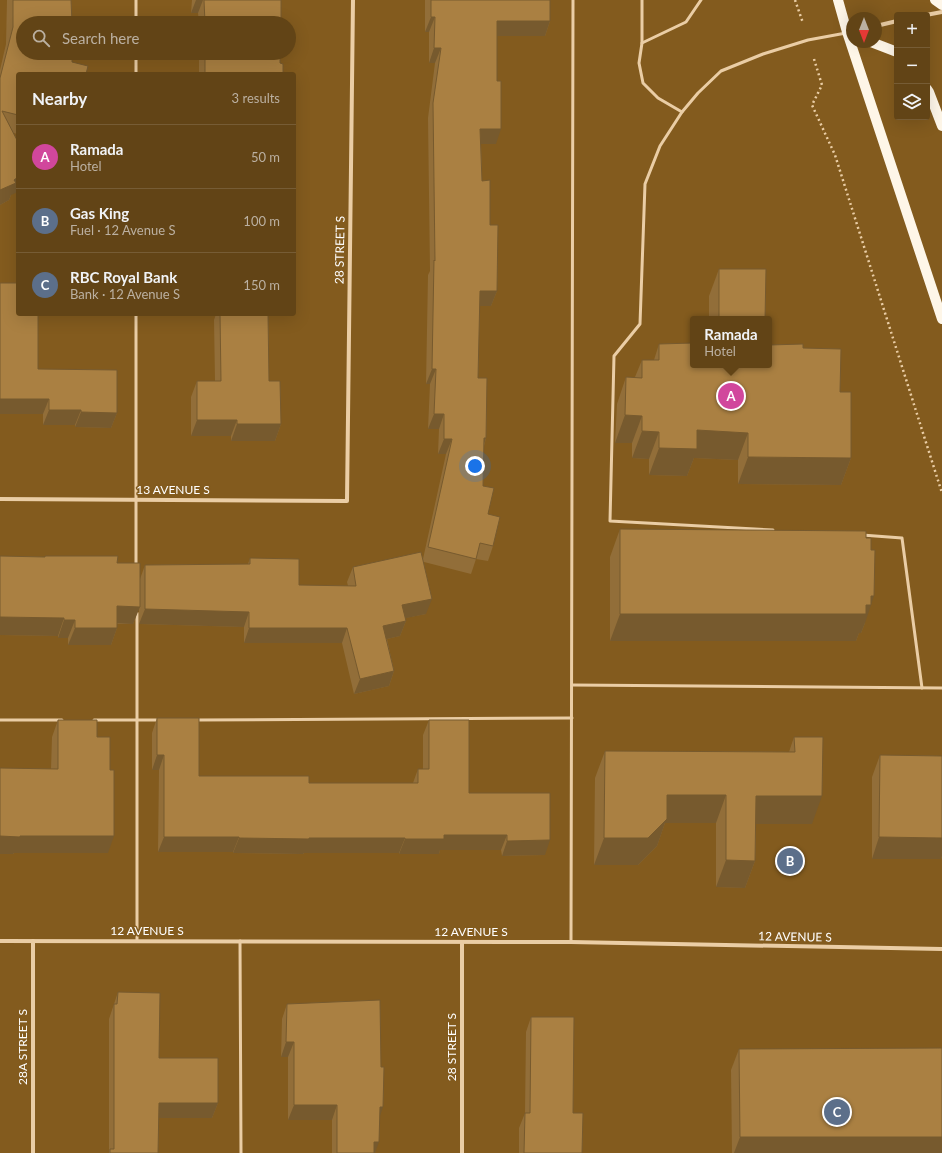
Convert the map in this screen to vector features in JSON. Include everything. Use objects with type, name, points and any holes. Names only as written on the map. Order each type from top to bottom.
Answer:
[{"type":"main road","points":[[838,0],[846,22]]},
{"type":"main road","points":[[935,0],[942,5]]},
{"type":"main road","points":[[882,46],[894,51]]},
{"type":"main road","points":[[855,48],[942,319]]},
{"type":"main road","points":[[930,95],[942,126]]},
{"type":"street","name":"28 STREET S","points":[[346,501],[353,0]]},
{"type":"street","points":[[930,14],[942,12]]},
{"type":"street","points":[[882,25],[894,23]]},
{"type":"street","name":"13 AVENUE S","points":[[0,499],[346,501]]},
{"type":"street","name":"12 AVENUE S","points":[[0,941],[571,942],[942,949]]},
{"type":"street","name":"28A STREET S","points":[[33,941],[33,1153]]},
{"type":"street","name":"28 STREET S","points":[[462,942],[462,1153]]},
{"type":"lane","points":[[136,0],[136,16]]},
{"type":"lane","points":[[571,942],[574,0]]},
{"type":"lane","points":[[642,0],[642,43],[639,63],[643,83],[658,98],[682,112]]},
{"type":"lane","points":[[642,43],[686,22],[701,0]]},
{"type":"lane","points":[[776,531],[610,522],[614,356],[640,324],[645,184],[660,146],[682,112],[721,71],[763,54],[808,40],[846,34]]},
{"type":"lane","points":[[136,60],[136,72]]},
{"type":"lane","points":[[136,316],[136,571]]},
{"type":"lane","points":[[855,535],[902,538],[922,688]]},
{"type":"lane","points":[[137,610],[137,941]]},
{"type":"lane","points":[[572,685],[942,688]]},
{"type":"lane","points":[[192,720],[572,718]]},
{"type":"lane","points":[[0,720],[69,720]]},
{"type":"lane","points":[[91,720],[161,720]]},
{"type":"lane","points":[[240,941],[241,1153]]},
{"type":"path","points":[[822,85],[812,105],[835,155],[942,493]]},
{"type":"building","points":[[13,0],[71,0],[72,16],[16,16],[16,60],[72,60],[72,62],[88,66],[86,72],[16,72],[16,114],[2,111],[16,138],[16,178],[14,180],[16,183],[0,190],[0,78],[13,27]]},
{"type":"building","points":[[204,0],[281,0],[281,16],[205,16]]},
{"type":"building","points":[[431,0],[550,0],[550,21],[497,21],[497,81],[501,81],[501,129],[480,129],[482,181],[490,180],[490,225],[498,225],[497,291],[480,291],[478,378],[487,378],[486,438],[484,438],[483,486],[494,488],[488,514],[500,517],[493,546],[480,543],[476,559],[428,547],[452,439],[444,439],[444,414],[434,414],[436,369],[432,369],[434,260],[435,261],[433,103],[441,48],[434,48],[435,17],[431,17]]},
{"type":"building","points":[[205,60],[280,60],[280,63],[283,64],[283,72],[205,72]]},
{"type":"building","points":[[719,269],[766,269],[765,316],[719,316]]},
{"type":"building","points":[[0,283],[16,283],[16,316],[38,316],[38,369],[117,370],[117,413],[81,412],[81,410],[49,410],[49,399],[0,399]]},
{"type":"building","points":[[220,316],[268,316],[269,381],[280,381],[281,424],[237,424],[237,420],[197,420],[197,381],[221,381]]},
{"type":"building","points":[[690,343],[690,368],[772,368],[772,345],[803,344],[803,348],[841,349],[840,392],[851,392],[851,458],[748,457],[748,433],[697,430],[697,449],[659,448],[659,432],[642,431],[642,416],[625,415],[626,377],[642,378],[642,360],[659,360],[659,344]]},
{"type":"building","points":[[620,529],[866,531],[866,538],[871,538],[871,550],[875,550],[874,596],[871,596],[871,605],[866,605],[866,614],[620,614]]},
{"type":"building","points":[[421,552],[432,599],[402,605],[406,621],[383,626],[394,671],[360,679],[347,628],[249,628],[249,612],[145,609],[145,565],[250,564],[250,558],[299,559],[299,585],[356,586],[353,567]]},
{"type":"building","points":[[0,556],[118,556],[117,563],[140,563],[140,607],[117,606],[117,628],[75,628],[75,620],[64,620],[64,618],[0,617]]},
{"type":"building","points":[[157,718],[199,718],[199,776],[309,776],[309,783],[418,783],[418,769],[429,769],[429,720],[469,720],[469,793],[550,793],[550,840],[507,841],[507,835],[444,835],[444,839],[164,837],[164,755],[157,755]]},
{"type":"building","points":[[58,720],[97,720],[97,737],[110,737],[110,770],[114,770],[114,836],[0,836],[0,768],[58,769]]},
{"type":"building","points":[[794,737],[823,737],[822,796],[756,796],[755,861],[726,860],[726,795],[667,795],[667,819],[648,838],[604,838],[605,751],[795,752]]},
{"type":"building","points":[[880,755],[942,756],[942,838],[879,837]]},
{"type":"building","points":[[118,992],[160,993],[159,1058],[218,1058],[218,1103],[159,1103],[158,1153],[110,1153],[110,1149],[114,1149],[114,1004],[117,1004]]},
{"type":"building","points":[[380,1000],[381,1067],[384,1067],[383,1107],[380,1107],[379,1142],[374,1142],[374,1153],[337,1153],[337,1105],[294,1105],[294,1042],[286,1042],[287,1004]]},
{"type":"building","points":[[531,1017],[574,1017],[573,1113],[583,1113],[582,1153],[524,1153],[525,1113],[530,1113]]},
{"type":"building","points":[[942,1048],[942,1137],[740,1137],[739,1049]]},
{"type":"place","name":"Ramada","points":[[731,396]]},
{"type":"place","name":"Gas King","points":[[790,861]]},
{"type":"place","name":"RBC Royal Bank","points":[[837,1112]]}]
